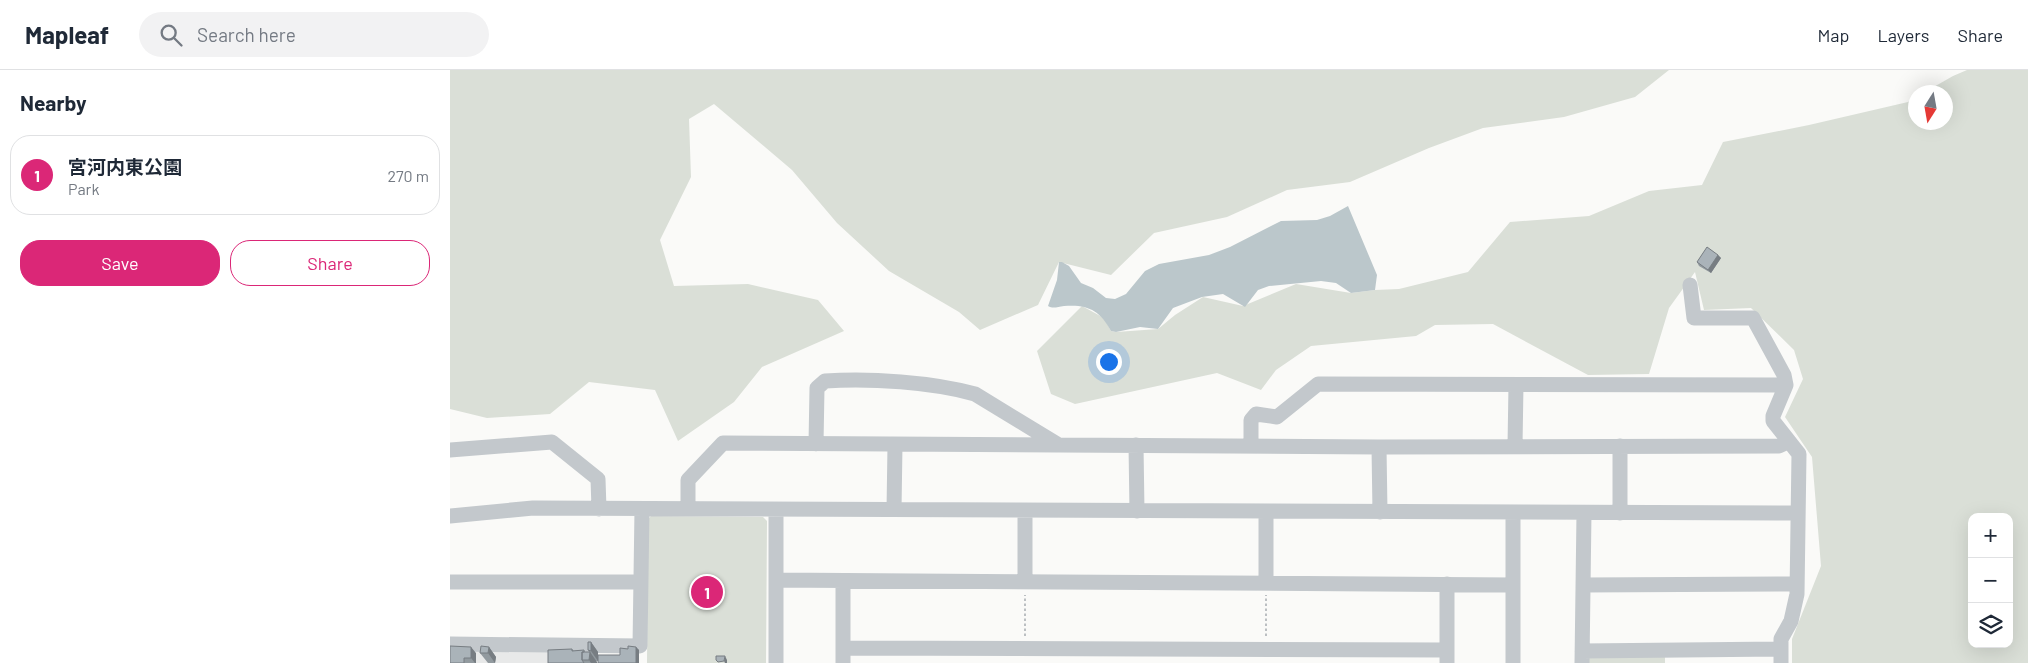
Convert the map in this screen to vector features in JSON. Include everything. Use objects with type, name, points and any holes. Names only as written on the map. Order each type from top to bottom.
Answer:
[{"type":"street","points":[[1584,513],[1582,657],[1781,656],[1781,639],[1791,621],[1797,584],[1799,454],[1773,421],[1773,416],[1786,385],[1784,375],[1753,318],[1694,318],[1690,285]]},
{"type":"street","points":[[816,444],[816,388],[825,381],[881,380],[960,390],[975,394],[1058,444]]},
{"type":"street","points":[[1251,446],[1251,420],[1256,414],[1277,417],[1318,384],[1786,385]]},
{"type":"street","points":[[1515,446],[1516,385]]},
{"type":"street","points":[[450,450],[552,442],[598,479],[599,509]]},
{"type":"street","points":[[688,509],[688,480],[723,443],[1380,447],[1779,446],[1788,442]]},
{"type":"street","points":[[894,510],[895,445]]},
{"type":"street","points":[[1136,445],[1137,511]]},
{"type":"street","points":[[1620,446],[1620,513]]},
{"type":"street","points":[[1380,447],[1380,512]]},
{"type":"street","points":[[450,516],[533,508],[1798,514]]},
{"type":"street","points":[[450,644],[640,646],[642,509]]},
{"type":"street","points":[[776,510],[776,663]]},
{"type":"street","points":[[1025,511],[1025,582]]},
{"type":"street","points":[[1266,512],[1266,583]]},
{"type":"street","points":[[1513,512],[1513,663]]},
{"type":"street","points":[[776,580],[1513,585]]},
{"type":"street","points":[[843,581],[843,655],[1024,648],[1266,649],[1447,656],[1447,584]]},
{"type":"street","points":[[450,582],[641,582]]},
{"type":"street","points":[[1583,585],[1797,584]]},
{"type":"path","points":[[1024,648],[1025,582]]},
{"type":"path","points":[[1266,583],[1266,649]]},
{"type":"shaded area","points":[[450,70],[1669,70],[1635,97],[1564,117],[1483,128],[1429,148],[1350,182],[1287,190],[1227,217],[1154,233],[1111,275],[1059,262],[1038,305],[980,330],[959,312],[889,271],[837,223],[792,170],[714,104],[689,119],[691,177],[660,240],[674,286],[748,284],[818,300],[844,331],[762,367],[734,402],[678,441],[655,390],[589,382],[550,414],[487,418],[450,409]]},
{"type":"shaded area","points":[[1967,70],[2028,70],[2028,663],[1792,663],[1792,639],[1821,566],[1812,457],[1785,417],[1803,379],[1794,350],[1751,308],[1704,310],[1695,272],[1669,308],[1649,374],[1588,375],[1493,324],[1435,325],[1416,336],[1311,346],[1276,370],[1261,390],[1217,373],[1075,404],[1051,394],[1037,351],[1082,306],[1104,318],[1111,331],[1158,329],[1175,315],[1203,297],[1243,306],[1296,284],[1351,293],[1399,289],[1468,272],[1510,222],[1589,216],[1649,191],[1702,185],[1723,142],[1809,125],[1908,102],[1908,130],[1953,130],[1953,85],[1937,85]]},
{"type":"shaded area","points":[[1348,206],[1377,275],[1375,290],[1351,293],[1336,283],[1321,281],[1269,286],[1258,290],[1245,307],[1223,294],[1202,297],[1173,308],[1158,329],[1140,327],[1116,332],[1111,331],[1097,313],[1086,307],[1064,306],[1053,308],[1048,306],[1057,280],[1059,262],[1069,266],[1081,283],[1093,288],[1106,298],[1115,299],[1126,294],[1145,271],[1159,264],[1209,255],[1230,247],[1281,221],[1317,220],[1330,216]]},
{"type":"shaded area","points":[[651,516],[763,517],[767,521],[766,663],[647,663],[648,519]]},
{"type":"shaded area","points":[[476,649],[588,650],[588,663],[476,663]]},
{"type":"shaded area","points":[[1593,654],[1665,656],[1665,663],[1586,663],[1586,660]]},
{"type":"building","points":[[1707,247],[1718,255],[1708,270],[1697,262]]},
{"type":"building","points":[[588,642],[591,642],[591,651],[588,650]]},
{"type":"building","points":[[450,646],[471,647],[471,658],[464,658],[464,663],[450,663]]},
{"type":"building","points":[[481,646],[489,647],[488,653],[480,653]]},
{"type":"building","points":[[628,646],[636,647],[636,663],[598,663],[598,655],[620,655],[620,648],[628,649]]},
{"type":"building","points":[[572,649],[572,651],[584,650],[582,652],[582,660],[584,663],[548,663],[548,650]]},
{"type":"building","points":[[582,652],[590,652],[589,660],[582,660]]},
{"type":"building","points":[[716,656],[725,656],[724,661],[718,662]]},
{"type":"place","name":"宮河内東公園","points":[[707,592]]}]
